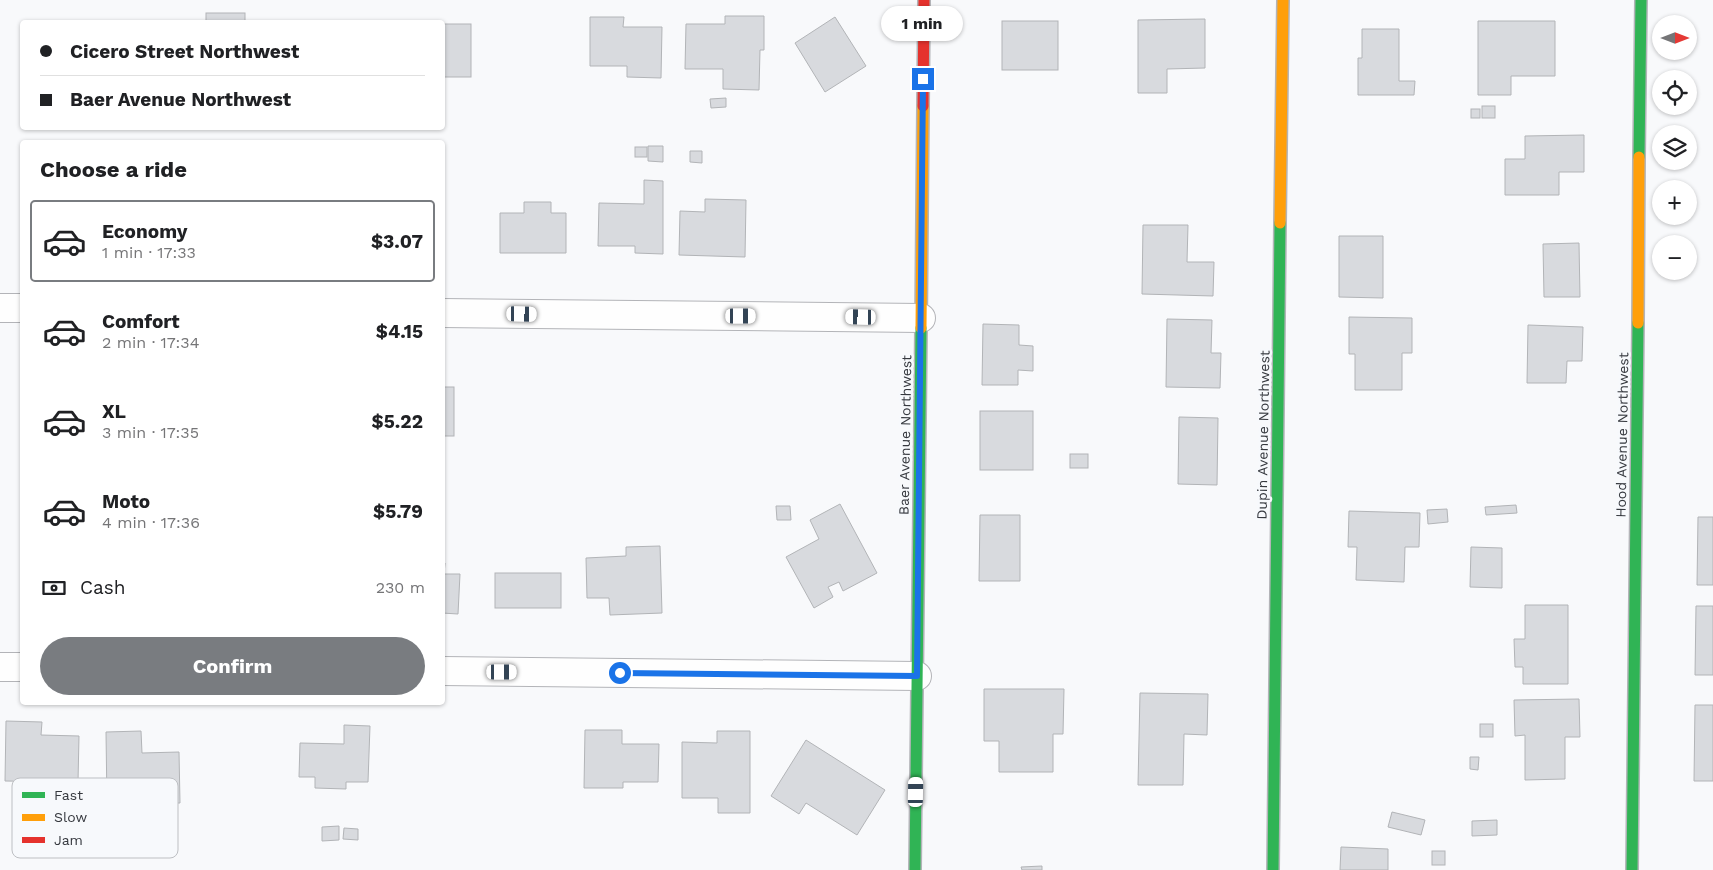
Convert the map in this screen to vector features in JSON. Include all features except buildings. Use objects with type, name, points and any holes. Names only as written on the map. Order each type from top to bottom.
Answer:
[{"type":"street","name":"Baer Avenue Northwest","points":[[915,870],[924,0]]},
{"type":"street","name":"Dupin Avenue Northwest","points":[[1274,870],[1283,0]]},
{"type":"street","name":"Hood Avenue Northwest","points":[[1632,870],[1641,0]]},
{"type":"street","points":[[0,308],[20,308]]},
{"type":"street","points":[[445,313],[921,318]]},
{"type":"street","points":[[0,667],[20,667]]},
{"type":"street","points":[[445,671],[917,676]]},
{"type":"traffic: fast","points":[[1639,157],[1641,0]]},
{"type":"traffic: fast","points":[[1273,870],[1280,223]]},
{"type":"traffic: fast","points":[[1632,870],[1638,323]]},
{"type":"traffic: fast","points":[[915,870],[921,328]]},
{"type":"traffic: slow","points":[[1280,223],[1283,0]]},
{"type":"traffic: slow","points":[[921,328],[923,106]]},
{"type":"traffic: slow","points":[[1638,323],[1639,157]]},
{"type":"traffic: jam","points":[[923,106],[924,0]]},
{"type":"route","points":[[620,673],[917,676],[923,79]]}]
